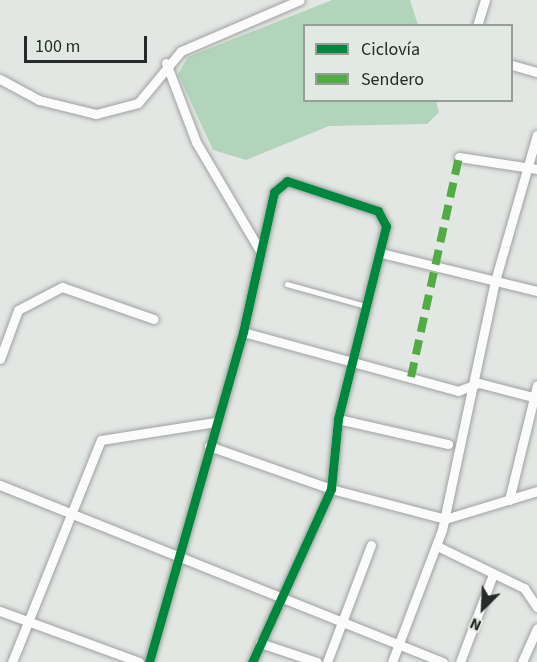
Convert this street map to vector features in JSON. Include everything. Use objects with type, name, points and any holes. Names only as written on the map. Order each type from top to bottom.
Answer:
[{"type":"street","points":[[0,79],[39,100],[96,114],[138,103],[166,63],[223,30],[300,0]]},
{"type":"street","points":[[478,24],[485,0]]},
{"type":"street","points":[[166,63],[196,142],[259,249]]},
{"type":"street","points":[[513,65],[537,72]]},
{"type":"street","points":[[392,662],[437,546],[445,519],[495,281],[526,166],[537,135]]},
{"type":"street","points":[[459,157],[537,169]]},
{"type":"street","points":[[149,662],[243,332],[259,249],[274,192],[287,181],[378,211],[386,218],[381,252],[338,419],[331,489],[252,662]]},
{"type":"street","points":[[381,252],[537,291]]},
{"type":"street","points":[[0,358],[18,310],[62,287],[154,319]]},
{"type":"street","points":[[243,332],[352,364],[458,391],[472,384],[535,397]]},
{"type":"street","points":[[508,500],[537,385]]},
{"type":"street","points":[[338,419],[448,444]]},
{"type":"street","points":[[12,662],[25,620],[96,446],[109,435],[216,422]]},
{"type":"street","points":[[209,446],[331,489],[445,519],[537,491]]},
{"type":"street","points":[[0,485],[70,512],[179,561],[342,620],[443,662]]},
{"type":"street","points":[[327,662],[371,544]]},
{"type":"street","points":[[437,546],[524,588],[537,607]]},
{"type":"street","points":[[460,662],[493,574]]},
{"type":"street","points":[[0,611],[139,662]]},
{"type":"street","points":[[522,662],[537,628]]},
{"type":"street","points":[[260,643],[317,662]]},
{"type":"lane","points":[[287,284],[368,306]]},
{"type":"green space","points":[[332,0],[410,0],[418,24],[303,24],[303,102],[436,102],[439,112],[427,124],[329,126],[246,160],[213,150],[178,74],[188,57]]},
{"type":"marked path","points":[[411,377],[459,157]]},
{"type":"cycle path","points":[[149,662],[243,332],[274,192],[287,181],[378,211],[386,226],[338,419],[331,489],[252,662]]}]
